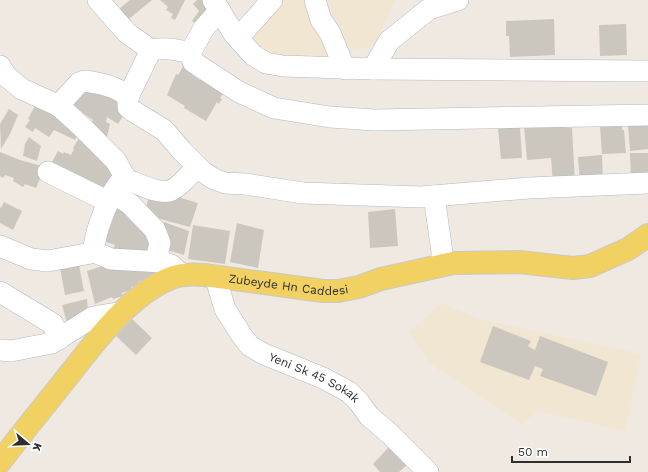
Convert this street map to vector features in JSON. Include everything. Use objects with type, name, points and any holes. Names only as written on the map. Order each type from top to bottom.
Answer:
[{"type":"main road","name":"Zubeyde Hn Caddesi","points":[[0,462],[98,339],[123,312],[140,296],[156,285],[172,277],[189,274],[215,276],[323,291],[338,291],[359,287],[381,279],[452,263],[518,262],[573,268],[590,266],[614,257],[648,235]]},
{"type":"street","points":[[98,0],[127,33],[151,50]]},
{"type":"street","points":[[238,38],[272,0]]},
{"type":"street","points":[[315,0],[321,20],[330,33],[345,69]]},
{"type":"street","points":[[373,69],[389,41],[429,9],[458,0]]},
{"type":"street","points":[[192,58],[204,28],[219,9],[238,38],[253,55],[266,63],[283,66],[345,69],[648,71]]},
{"type":"street","points":[[151,50],[158,48],[174,49],[192,58],[239,92],[274,108],[330,117],[376,120],[648,115]]},
{"type":"street","points":[[130,104],[151,50]]},
{"type":"street","points":[[0,246],[30,259],[48,261],[91,253],[97,232],[116,191],[116,161],[82,127],[58,106],[3,79]]},
{"type":"street","points":[[58,106],[80,83],[84,81],[107,86],[124,94],[130,104],[164,130],[197,166],[214,179],[225,183],[245,184],[304,192],[383,196],[434,196],[529,188],[648,183]]},
{"type":"street","points":[[48,172],[116,191],[147,188],[168,191],[176,187],[197,166]]},
{"type":"street","points":[[116,191],[154,230],[160,242],[158,251],[159,262]]},
{"type":"street","points":[[434,196],[442,252],[442,265]]},
{"type":"street","points":[[92,251],[111,259],[159,262],[171,265],[182,275]]},
{"type":"street","name":"Yeni Sk 45 Sokak","points":[[215,276],[224,309],[250,346],[264,354],[323,378],[349,392],[359,402],[369,416],[390,434],[428,472]]},
{"type":"street","points":[[0,292],[53,324],[59,339]]},
{"type":"street","points":[[0,350],[11,351],[52,344],[93,317],[123,312]]},
{"type":"shaded area","points":[[276,0],[395,0],[374,46],[333,54],[315,64],[254,51],[250,31]]},
{"type":"shaded area","points":[[442,303],[479,319],[641,354],[625,431],[538,411],[523,425],[429,363],[409,332]]},
{"type":"building","points":[[130,0],[152,0],[124,23],[115,12]]},
{"type":"building","points":[[160,0],[185,0],[175,20],[171,18],[173,14],[166,10],[168,7]]},
{"type":"building","points":[[197,0],[209,0],[216,8],[201,27],[192,21],[199,11],[193,4]]},
{"type":"building","points":[[554,19],[555,55],[510,57],[509,36],[506,36],[506,21]]},
{"type":"building","points":[[626,24],[627,55],[600,56],[599,25]]},
{"type":"building","points":[[184,65],[195,70],[192,75],[200,80],[203,75],[225,90],[220,98],[222,99],[219,104],[217,102],[206,121],[184,108],[185,106],[167,95],[176,74],[178,75]]},
{"type":"building","points":[[83,88],[102,88],[127,110],[118,124],[107,117],[106,122],[110,124],[107,137],[87,129],[93,120],[68,103]]},
{"type":"building","points":[[39,99],[81,130],[75,140],[54,130],[49,137],[35,128],[33,132],[25,127],[30,120],[28,119]]},
{"type":"building","points":[[9,109],[18,115],[10,134],[1,149],[0,124]]},
{"type":"building","points":[[648,125],[648,149],[630,151],[628,126]]},
{"type":"building","points":[[622,126],[622,130],[624,130],[626,153],[602,154],[600,127]]},
{"type":"building","points":[[520,127],[522,158],[501,159],[498,129]]},
{"type":"building","points":[[524,127],[572,128],[575,183],[553,184],[551,158],[527,160]]},
{"type":"building","points":[[82,133],[118,166],[110,178],[114,181],[107,197],[57,172],[60,166],[52,162],[58,151],[63,154],[64,152],[71,155],[74,149],[73,148]]},
{"type":"building","points":[[29,137],[41,146],[37,161],[23,156],[25,144]]},
{"type":"building","points":[[0,152],[20,160],[42,166],[42,174],[36,188],[25,184],[23,187],[13,181],[14,178],[5,175],[3,178],[0,176]]},
{"type":"building","points":[[630,153],[648,153],[648,178],[631,179]]},
{"type":"building","points":[[602,155],[603,181],[580,182],[578,157]]},
{"type":"building","points":[[182,190],[181,198],[198,203],[190,227],[145,215],[149,193]]},
{"type":"building","points":[[115,199],[146,226],[153,260],[113,249],[115,245],[99,240]]},
{"type":"building","points":[[4,202],[22,211],[13,230],[0,223],[0,207],[1,208]]},
{"type":"building","points":[[395,209],[398,246],[370,248],[368,212]]},
{"type":"building","points":[[164,222],[189,231],[184,255],[161,248]]},
{"type":"building","points":[[237,223],[264,230],[258,268],[230,262]]},
{"type":"building","points":[[193,225],[230,231],[225,264],[188,259]]},
{"type":"building","points":[[78,260],[84,291],[65,295],[59,263]]},
{"type":"building","points":[[105,265],[156,271],[157,275],[148,277],[138,282],[139,284],[131,287],[131,290],[122,293],[123,296],[113,299],[112,297],[95,304],[87,271]]},
{"type":"building","points":[[87,299],[88,312],[67,323],[62,305]]},
{"type":"building","points":[[132,319],[152,338],[136,355],[116,336]]},
{"type":"building","points":[[493,326],[531,341],[528,346],[535,350],[540,336],[608,362],[596,396],[540,376],[543,369],[535,366],[529,380],[480,362]]},
{"type":"building","points":[[390,446],[408,464],[399,472],[380,472],[373,464]]}]
